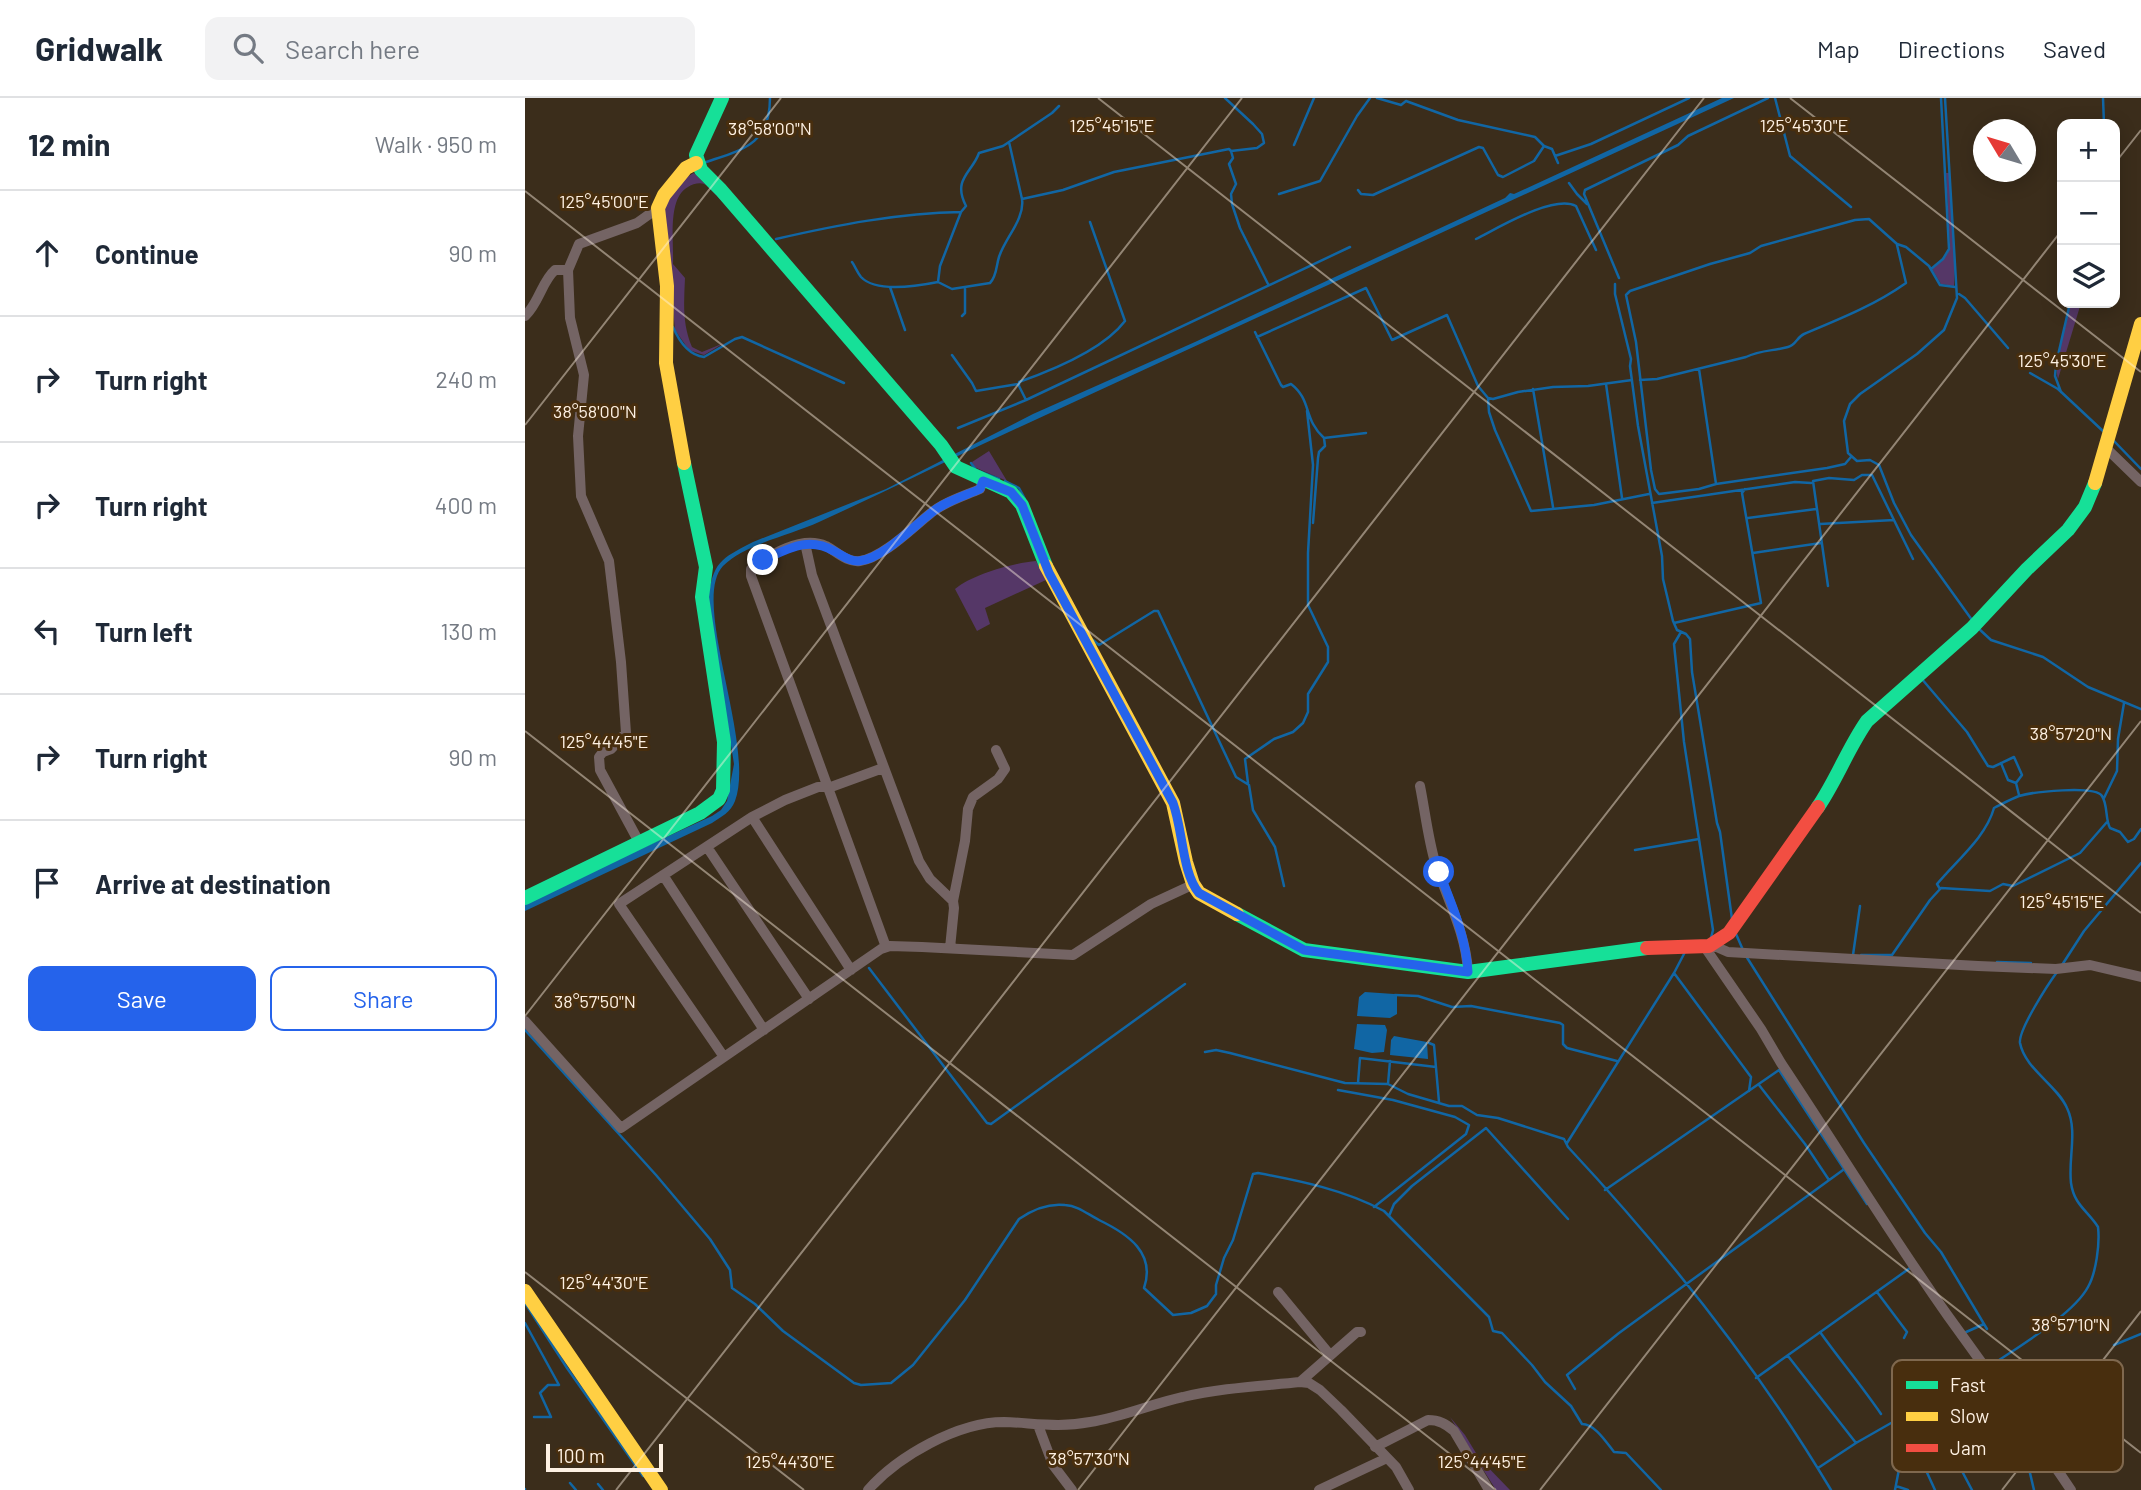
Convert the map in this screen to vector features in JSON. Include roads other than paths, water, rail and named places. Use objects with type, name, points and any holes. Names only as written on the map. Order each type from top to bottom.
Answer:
[{"type":"street","points":[[722,98],[700,142],[696,163],[700,171],[717,184],[956,467],[1011,492],[1022,505],[1049,573],[1173,803],[1180,821],[1189,876],[1199,893],[1304,950],[1468,972],[1620,950],[1708,945],[1728,951],[1937,964],[2056,969],[2090,965],[2141,977]]},
{"type":"street","points":[[525,898],[712,806],[723,790],[724,742],[702,597],[706,567],[692,507],[666,363],[667,286],[659,208],[664,195],[686,167],[696,163]]},
{"type":"street","points":[[639,842],[600,770],[599,757],[626,733],[625,706],[609,561],[581,496],[578,436],[584,375],[570,318],[568,270],[579,244],[637,223],[659,208]]},
{"type":"street","points":[[525,316],[538,300],[549,275],[555,270],[568,270]]},
{"type":"street","points":[[1708,945],[1729,933],[1795,841],[1840,773],[1857,734],[1867,721],[1972,628],[2076,521],[2090,497],[2141,324]]},
{"type":"street","points":[[2106,448],[2141,482]]},
{"type":"street","points":[[886,947],[751,576],[751,569],[763,560],[805,542],[818,543],[848,559],[860,561],[880,552],[916,527],[933,511],[980,489],[983,481]]},
{"type":"street","points":[[805,542],[812,575],[919,862],[930,879],[953,901]]},
{"type":"street","points":[[950,948],[953,901],[965,841],[968,809],[973,797],[998,779],[1005,769],[996,750]]},
{"type":"street","points":[[724,1058],[619,904],[752,817],[785,800],[818,787],[883,768]]},
{"type":"street","points":[[1420,786],[1434,857],[1456,914],[1464,942],[1468,972]]},
{"type":"street","points":[[752,817],[851,970]]},
{"type":"street","points":[[707,847],[809,999]]},
{"type":"street","points":[[663,875],[764,1030]]},
{"type":"street","points":[[525,1021],[621,1128],[886,947],[1073,956],[1151,904],[1192,885]]},
{"type":"street","points":[[1708,945],[1781,1063],[1909,1258],[1980,1360]]},
{"type":"street","points":[[525,1291],[661,1490]]},
{"type":"street","points":[[1278,1292],[1330,1355]]},
{"type":"street","points":[[1300,1382],[1357,1332],[1361,1332]]},
{"type":"street","points":[[869,1490],[899,1461],[918,1450],[958,1432],[985,1424],[1085,1423],[1121,1416],[1183,1396],[1300,1382],[1309,1383],[1320,1390],[1401,1473],[1409,1490]]},
{"type":"street","points":[[1375,1447],[1428,1420],[1436,1420],[1454,1431],[1489,1490]]},
{"type":"street","points":[[1038,1425],[1053,1465],[1072,1490]]},
{"type":"street","points":[[1319,1490],[1387,1458]]},
{"type":"street","points":[[2058,1472],[2071,1490]]},
{"type":"water","points":[[1722,98],[1734,98],[819,522],[732,558],[723,566],[715,584],[714,610],[737,746],[739,776],[733,805],[712,823],[525,911],[525,902],[712,816],[721,810],[727,801],[734,764],[708,600],[716,569],[733,553],[753,542],[886,489],[1033,414]]},
{"type":"water","points":[[1365,992],[1397,996],[1397,1014],[1390,1018],[1357,1016],[1359,997]]},
{"type":"water","points":[[1357,1024],[1385,1025],[1387,1030],[1384,1052],[1372,1053],[1354,1049]]},
{"type":"water","points":[[1394,1036],[1427,1042],[1428,1059],[1390,1055],[1391,1040]]},
{"type":"waterway","points":[[703,163],[751,144],[765,127],[770,98]]},
{"type":"waterway","points":[[961,212],[940,266],[938,282],[952,289],[990,283],[1002,250],[1021,214],[1022,199],[1063,190],[1114,172],[1229,149],[1257,148],[1264,143],[1262,134],[1225,98]]},
{"type":"waterway","points":[[1294,145],[1314,98]]},
{"type":"waterway","points":[[1279,194],[1320,181],[1370,98]]},
{"type":"waterway","points":[[1377,98],[1401,105],[1406,101],[1458,120],[1535,137],[1544,146],[1552,149],[1558,163]]},
{"type":"waterway","points":[[1555,156],[1591,144],[1689,98]]},
{"type":"waterway","points":[[1619,278],[1584,194],[1585,190],[1768,98]]},
{"type":"waterway","points":[[1775,98],[1790,156],[1851,207]]},
{"type":"waterway","points":[[1931,269],[1943,259],[1949,249],[1941,98]]},
{"type":"waterway","points":[[1945,98],[1957,298],[1944,330],[1917,354],[1860,394],[1850,404],[1844,421],[1848,453],[1857,461],[1870,460],[1879,465],[1894,503],[1911,535],[1972,620]]},
{"type":"waterway","points":[[2103,98],[2104,119]]},
{"type":"waterway","points":[[776,239],[868,221],[961,212],[966,206],[962,197],[962,183],[979,153],[1003,146],[1059,106]]},
{"type":"waterway","points":[[1009,142],[1022,199]]},
{"type":"waterway","points":[[1358,190],[1361,194],[1373,195],[1479,147],[1483,148],[1498,175],[1503,177],[1534,161],[1544,146]]},
{"type":"waterway","points":[[1231,151],[1233,158],[1229,164],[1236,184],[1231,194],[1232,204],[1240,228],[1268,284]]},
{"type":"waterway","points":[[1569,183],[1587,204]]},
{"type":"waterway","points":[[1476,239],[1540,208],[1566,204],[1576,206],[1596,250]]},
{"type":"waterway","points":[[1699,369],[1716,484],[1659,494],[1655,489],[1651,470],[1636,342],[1626,295],[1630,291],[1750,253],[1761,246],[1855,220],[1869,219],[1897,244],[1906,247],[1929,266],[1940,285],[1955,287]]},
{"type":"waterway","points":[[1019,385],[1019,382],[1091,350],[1125,321],[1090,222]]},
{"type":"waterway","points":[[1640,380],[1657,379],[1788,347],[1804,334],[1870,305],[1906,283],[1897,245]]},
{"type":"waterway","points":[[958,428],[1026,400],[1350,247]]},
{"type":"waterway","points":[[852,262],[861,277],[877,285],[898,287],[938,282]]},
{"type":"waterway","points":[[1615,284],[1631,359],[1638,426],[1662,556],[1663,579],[1677,630],[1690,639],[1692,672],[1732,919]]},
{"type":"waterway","points":[[890,287],[905,330]]},
{"type":"waterway","points":[[962,316],[965,313],[965,287]]},
{"type":"waterway","points":[[1257,337],[1366,288],[1392,340],[1447,315],[1478,386],[1488,398],[1553,387],[1632,380]]},
{"type":"waterway","points":[[1959,294],[2008,348]]},
{"type":"waterway","points":[[2061,392],[2055,376],[2056,364],[2069,308]]},
{"type":"waterway","points":[[673,327],[685,346],[698,356],[704,357],[742,337],[844,383]]},
{"type":"waterway","points":[[1255,332],[1281,385],[1283,387],[1291,384],[1298,390],[1313,424],[1324,438],[1366,433]]},
{"type":"waterway","points":[[952,355],[976,391],[1018,384],[1026,400]]},
{"type":"waterway","points":[[2030,373],[2058,389],[2104,432]]},
{"type":"waterway","points":[[1606,384],[1622,498]]},
{"type":"waterway","points":[[1533,389],[1553,507]]},
{"type":"waterway","points":[[1488,398],[1495,430],[1531,511],[1594,505],[1649,494]]},
{"type":"waterway","points":[[1248,783],[1245,759],[1274,739],[1293,732],[1303,723],[1308,712],[1308,694],[1328,662],[1328,647],[1308,605],[1313,465],[1307,411]]},
{"type":"waterway","points":[[1313,523],[1318,458],[1319,452],[1325,446],[1324,438]]},
{"type":"waterway","points":[[2114,441],[2141,469]]},
{"type":"waterway","points":[[1716,484],[1827,468],[1845,464],[1851,457]]},
{"type":"waterway","points":[[971,463],[976,470],[999,479]]},
{"type":"waterway","points":[[1828,586],[1813,481],[1829,478],[1854,480],[1862,475],[1872,475],[1913,559]]},
{"type":"waterway","points":[[1005,481],[1019,488],[1025,499]]},
{"type":"waterway","points":[[1652,503],[1795,482],[1811,483]]},
{"type":"waterway","points":[[1674,623],[1761,603],[1742,493],[1745,489]]},
{"type":"waterway","points":[[1748,518],[1816,509]]},
{"type":"waterway","points":[[1820,524],[1894,520]]},
{"type":"waterway","points":[[1753,553],[1821,543]]},
{"type":"waterway","points":[[1093,640],[1099,645],[1158,611],[1236,777],[1249,785],[1253,810],[1275,847],[1284,886]]},
{"type":"waterway","points":[[1978,628],[1991,640],[2043,657],[2088,687],[2141,709]]},
{"type":"waterway","points":[[1681,632],[1674,644],[1684,742],[1713,930],[1711,938]]},
{"type":"waterway","points":[[1921,678],[1967,732],[1988,766],[1993,767],[2014,757],[2022,775],[2016,783],[2019,795]]},
{"type":"waterway","points":[[2104,798],[2117,771],[2118,739],[2124,703]]},
{"type":"waterway","points":[[2001,763],[2008,780],[2016,783]]},
{"type":"waterway","points":[[1940,889],[1937,884],[1985,829],[1994,808],[2019,796],[2063,790],[2097,793],[2104,800],[2110,828],[2120,832],[2128,842],[2134,839],[2141,829]]},
{"type":"waterway","points":[[1861,955],[1892,955],[1941,888],[1990,891],[2003,884],[2013,886],[2080,853],[2107,822]]},
{"type":"waterway","points":[[1635,850],[1699,839]]},
{"type":"waterway","points":[[2062,965],[2084,931],[2141,863]]},
{"type":"waterway","points":[[1853,955],[1860,906]]},
{"type":"waterway","points":[[1736,934],[1743,950]]},
{"type":"waterway","points":[[1567,1143],[1685,952]]},
{"type":"waterway","points":[[1746,956],[1864,1143],[1925,1233],[1941,1252],[1987,1329]]},
{"type":"waterway","points":[[1997,962],[2031,963]]},
{"type":"waterway","points":[[869,968],[987,1123],[991,1124],[1185,984]]},
{"type":"waterway","points":[[1999,1360],[2043,1330],[2081,1298],[2088,1287],[2097,1258],[2098,1227],[2078,1202],[2071,1183],[2072,1126],[2067,1108],[2028,1061],[2020,1043],[2029,1018],[2057,972]]},
{"type":"waterway","points":[[1674,973],[1751,1077],[1749,1091]]},
{"type":"waterway","points":[[1395,995],[1418,996],[1452,1007],[1471,1006],[1560,1023],[1563,1025],[1563,1044],[1567,1048],[1617,1061]]},
{"type":"waterway","points":[[525,1030],[710,1239],[730,1270],[732,1288],[755,1304],[783,1331],[854,1383],[891,1383],[913,1365],[965,1300],[1019,1219],[1046,1206],[1075,1207],[1129,1238],[1143,1255],[1147,1276],[1144,1288],[1173,1315],[1191,1313],[1207,1306],[1216,1294],[1224,1258],[1233,1240],[1253,1174],[1258,1173],[1338,1192],[1384,1211],[1489,1317],[1493,1331],[1502,1333],[1545,1382],[1571,1406],[1582,1424],[1596,1430],[1614,1452],[1626,1453],[1661,1490]]},
{"type":"waterway","points":[[1429,1043],[1434,1045],[1439,1102]]},
{"type":"waterway","points":[[1205,1052],[1216,1050],[1230,1053],[1345,1083],[1388,1084],[1408,1094],[1449,1106],[1462,1106],[1477,1115],[1498,1118],[1564,1139],[1709,1312],[1773,1400],[1831,1490]]},
{"type":"waterway","points":[[1358,1083],[1360,1058],[1436,1067]]},
{"type":"waterway","points":[[1388,1084],[1390,1061]]},
{"type":"waterway","points":[[1605,1190],[1779,1070],[1867,1204]]},
{"type":"waterway","points":[[1759,1085],[1829,1180]]},
{"type":"waterway","points":[[1338,1090],[1393,1100],[1455,1117],[1469,1125],[1466,1134],[1374,1207]]},
{"type":"waterway","points":[[1389,1216],[1394,1204],[1412,1186],[1486,1128],[1568,1219]]},
{"type":"waterway","points":[[1575,1389],[1567,1375],[1619,1333],[1843,1170]]},
{"type":"waterway","points":[[1756,1378],[1910,1268]]},
{"type":"waterway","points":[[1877,1292],[1907,1332],[1904,1338]]},
{"type":"waterway","points":[[525,1303],[643,1476]]},
{"type":"waterway","points":[[525,1323],[559,1385],[548,1385],[540,1393],[551,1417],[534,1417]]},
{"type":"waterway","points":[[1964,1333],[1984,1324]]},
{"type":"waterway","points":[[1820,1332],[1881,1414]]},
{"type":"waterway","points":[[2114,1345],[2141,1334]]},
{"type":"waterway","points":[[1788,1356],[1856,1443]]},
{"type":"waterway","points":[[1818,1468],[1892,1422]]},
{"type":"waterway","points":[[1895,1490],[1898,1472]]},
{"type":"waterway","points":[[1927,1472],[1935,1490]]},
{"type":"waterway","points":[[1962,1472],[1972,1490]]},
{"type":"waterway","points":[[2030,1472],[2034,1490]]},
{"type":"waterway","points":[[570,1483],[576,1490]]},
{"type":"waterway","points":[[598,1484],[603,1490]]},
{"type":"waterway","points":[[1896,1486],[1908,1490]]}]
